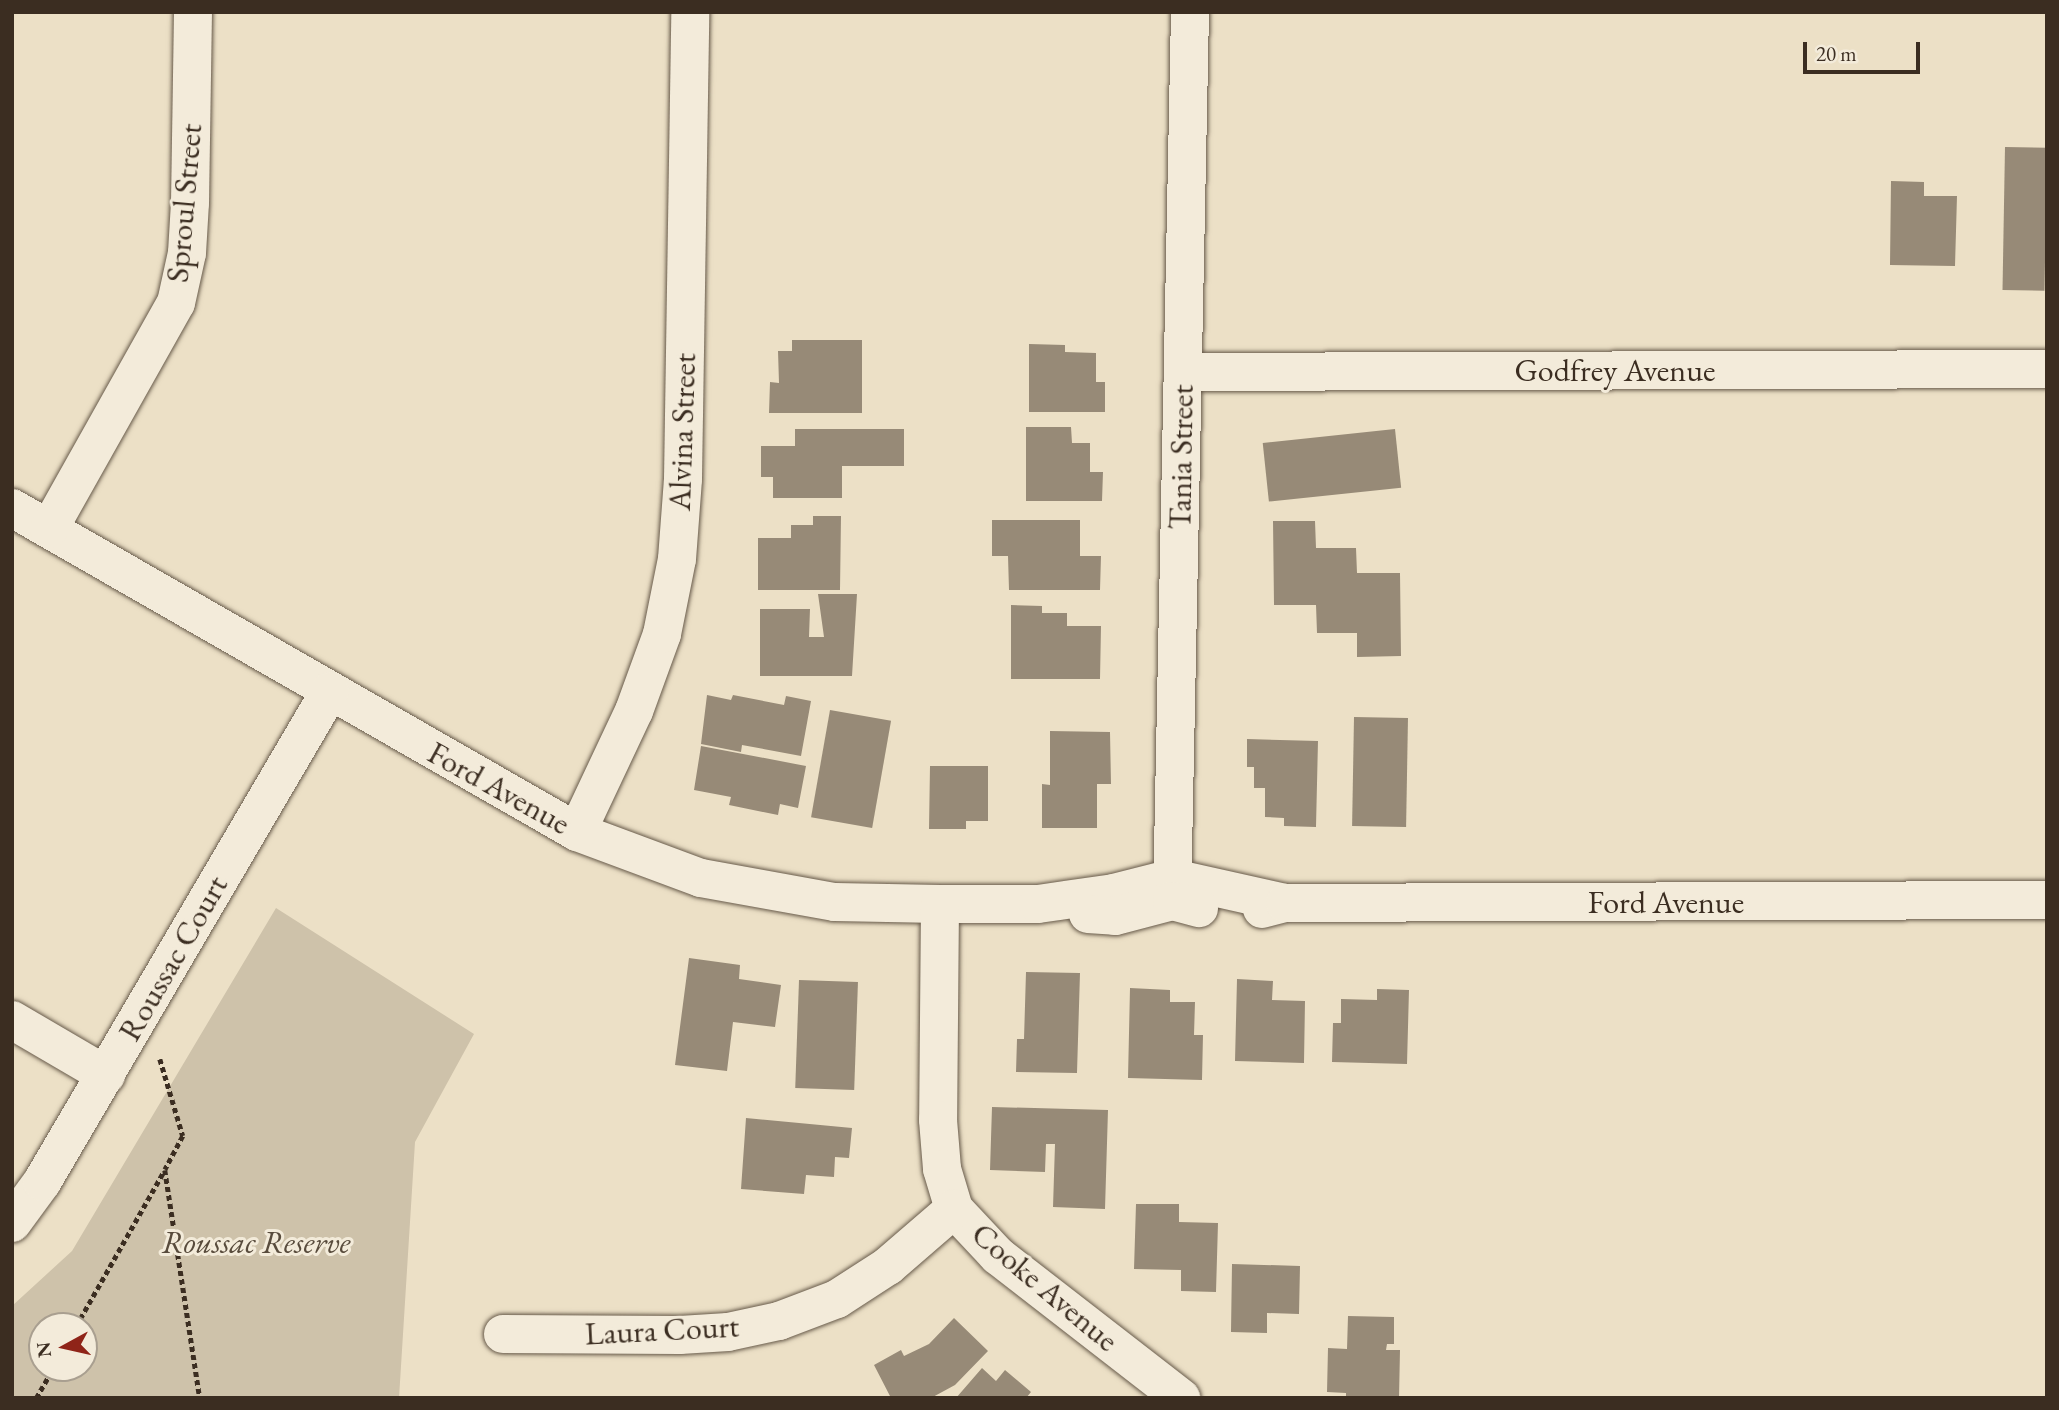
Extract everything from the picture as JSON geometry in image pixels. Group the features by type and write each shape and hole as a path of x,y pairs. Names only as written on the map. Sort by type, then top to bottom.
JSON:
{"street":[{"name":"Sproul Street","path":"48,529 176,303 187,253 190,204 193,12"},
{"name":"Alvina Street","path":"577,832 634,711 662,634 677,559 683,479 690,12"},
{"name":"Tania Street","path":"1172,890 1189,12"},
{"name":"Godfrey Avenue","path":"1183,372 2047,369"},
{"name":"Ford Avenue","path":"12,508 577,832 701,878 773,894 835,902 1038,904 1115,916 1172,890 1213,913 1240,914 1285,903 2047,900"},
{"name":"Roussac Court","path":"12,1223 106,1075 330,691"},
{"name":"Cooke Avenue","path":"940,904 938,1119 942,1169 954,1209 998,1256 1181,1398"},
{"path":"12,1020 106,1075"},
{"name":"Laura Court","path":"503,1334 692,1334 779,1321 837,1299 888,1266 954,1209"}],"path":[{"path":"84,1312 184,1136 160,1059"},
{"path":"165,1170 200,1398"},
{"path":"36,1398 45,1382"}],"green space":[{"name":"Roussac Reserve","path":"276,908 474,1034 415,1142 399,1398 12,1398 12,1306 72,1251"}],"building":[{"path":"2005,147 2047,148 2044,291 2003,290"},
{"path":"1891,181 1924,182 1924,196 1957,196 1955,266 1890,265"},
{"path":"792,340 862,340 862,413 769,413 770,382 779,383 778,351 792,351"},
{"path":"1029,344 1065,345 1065,352 1096,353 1096,382 1105,382 1105,412 1029,412"},
{"path":"1026,427 1071,427 1072,443 1090,443 1090,472 1103,472 1102,501 1026,501"},
{"path":"795,429 904,429 904,466 842,466 842,498 773,498 773,477 761,477 761,446 795,446"},
{"path":"1395,429 1401,488 1269,502 1263,443"},
{"path":"813,516 841,516 840,590 758,590 758,538 791,538 791,525 813,525"},
{"path":"992,520 1080,520 1080,556 1101,556 1100,590 1009,590 1008,556 992,556"},
{"path":"1273,521 1315,521 1316,548 1356,548 1357,573 1400,573 1401,656 1357,657 1357,633 1317,633 1316,605 1274,605"},
{"path":"818,594 857,594 852,676 760,676 760,609 810,609 809,637 824,637"},
{"path":"1011,605 1042,606 1042,613 1067,613 1067,626 1101,626 1100,679 1011,679"},
{"path":"707,695 731,700 733,695 784,705 786,696 811,701 801,756 742,745 741,752 701,744"},
{"path":"830,710 891,721 872,828 811,817"},
{"path":"1354,717 1408,718 1406,827 1352,826"},
{"path":"1050,731 1110,732 1111,784 1097,784 1097,828 1042,828 1042,784 1050,785"},
{"path":"1247,739 1318,741 1316,827 1284,826 1284,818 1265,817 1265,788 1254,788 1254,767 1247,767"},
{"path":"701,746 806,766 798,808 780,804 778,815 729,805 731,797 694,790"},
{"path":"930,766 988,766 988,821 966,821 966,829 929,829"},
{"path":"689,958 740,965 739,979 781,985 775,1027 733,1022 727,1071 675,1065"},
{"path":"1026,972 1080,973 1077,1073 1016,1072 1017,1039 1024,1039"},
{"path":"1237,979 1273,981 1272,1000 1305,1001 1304,1063 1235,1061"},
{"path":"799,980 858,982 854,1090 795,1088"},
{"path":"1130,988 1170,990 1170,1002 1195,1002 1194,1035 1203,1035 1202,1080 1128,1078"},
{"path":"1377,989 1409,990 1407,1064 1332,1062 1333,1023 1341,1023 1341,999 1377,1000"},
{"path":"992,1107 1108,1110 1105,1209 1053,1207 1055,1144 1046,1144 1045,1172 990,1170"},
{"path":"746,1118 852,1128 849,1158 835,1157 834,1177 806,1175 804,1194 741,1189"},
{"path":"1136,1204 1179,1204 1179,1222 1218,1223 1216,1292 1181,1291 1181,1270 1134,1269"},
{"path":"1232,1264 1300,1266 1299,1314 1267,1313 1267,1333 1231,1332"},
{"path":"1348,1316 1394,1317 1394,1344 1387,1344 1386,1350 1400,1350 1399,1398 1346,1398 1346,1393 1327,1392 1328,1348 1347,1349"},
{"path":"954,1318 988,1351 955,1385 931,1398 891,1398 874,1365 901,1350 904,1356 929,1344"},
{"path":"982,1368 996,1381 1005,1370 1031,1392 1026,1398 956,1398"}]}
